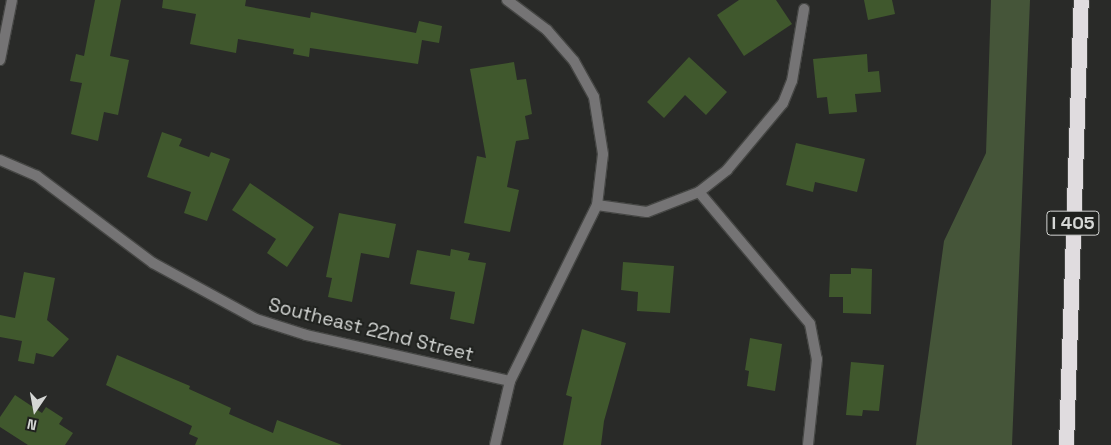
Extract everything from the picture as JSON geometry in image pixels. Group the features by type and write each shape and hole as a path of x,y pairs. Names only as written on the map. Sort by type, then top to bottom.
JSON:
{"highway":[{"name":"I 405","path":"1066,445 1081,0"}],"street":[{"path":"0,60 12,0"},
{"path":"495,445 510,381 597,205 604,154 594,97 574,61 547,30 507,0"},
{"path":"597,205 647,212 700,192 727,170 783,103 792,81 804,9"},
{"name":"Southeast 22nd Street","path":"0,160 37,176 153,263 256,319 306,335 510,381"},
{"path":"700,192 810,324 817,359 808,445"}],"green space":[{"path":"991,0 1030,0 1012,445 916,445 944,241 986,153"}],"building":[{"path":"95,0 121,0 110,56 129,60 118,115 104,112 98,141 71,134 82,83 70,81 76,54 84,56"},
{"path":"163,0 246,0 245,6 310,18 311,12 416,33 419,21 442,26 439,43 422,40 418,64 310,48 309,57 293,54 294,49 238,39 236,53 190,44 196,14 162,8"},
{"path":"739,0 776,0 792,24 744,56 717,15"},
{"path":"864,0 892,0 895,14 868,20"},
{"path":"867,54 868,72 879,71 881,92 855,94 857,112 829,114 827,97 817,98 813,59"},
{"path":"689,57 727,92 706,115 685,95 664,118 647,102"},
{"path":"514,62 517,80 526,79 532,114 525,116 529,139 516,141 507,187 519,190 510,232 464,223 477,156 486,158 470,69"},
{"path":"162,132 182,139 179,146 209,157 211,152 230,159 207,221 184,213 191,192 147,177"},
{"path":"796,143 865,159 857,192 815,182 813,192 786,185"},
{"path":"250,183 314,227 287,267 267,253 276,239 232,210"},
{"path":"339,213 396,224 389,258 361,253 352,302 328,297 332,278 326,277"},
{"path":"451,249 470,253 468,260 486,263 474,324 450,319 455,292 410,284 417,250 450,256"},
{"path":"623,262 674,266 670,313 637,311 638,292 621,290"},
{"path":"851,268 872,269 871,314 843,313 843,297 829,297 830,274 851,274"},
{"path":"24,272 55,278 47,320 69,339 53,357 36,353 34,364 18,361 22,341 0,337 0,315 15,318"},
{"path":"582,329 626,343 604,421 601,445 563,445 572,397 566,395"},
{"path":"750,338 782,344 775,391 747,386 749,371 745,370"},
{"path":"117,355 190,386 189,389 231,408 229,414 273,433 277,420 342,445 195,445 198,438 189,434 192,426 106,385"},
{"path":"851,362 884,365 879,411 863,410 862,416 846,415"},
{"path":"15,395 42,413 46,407 63,418 59,424 73,433 65,445 28,445 0,427 0,417"}]}
